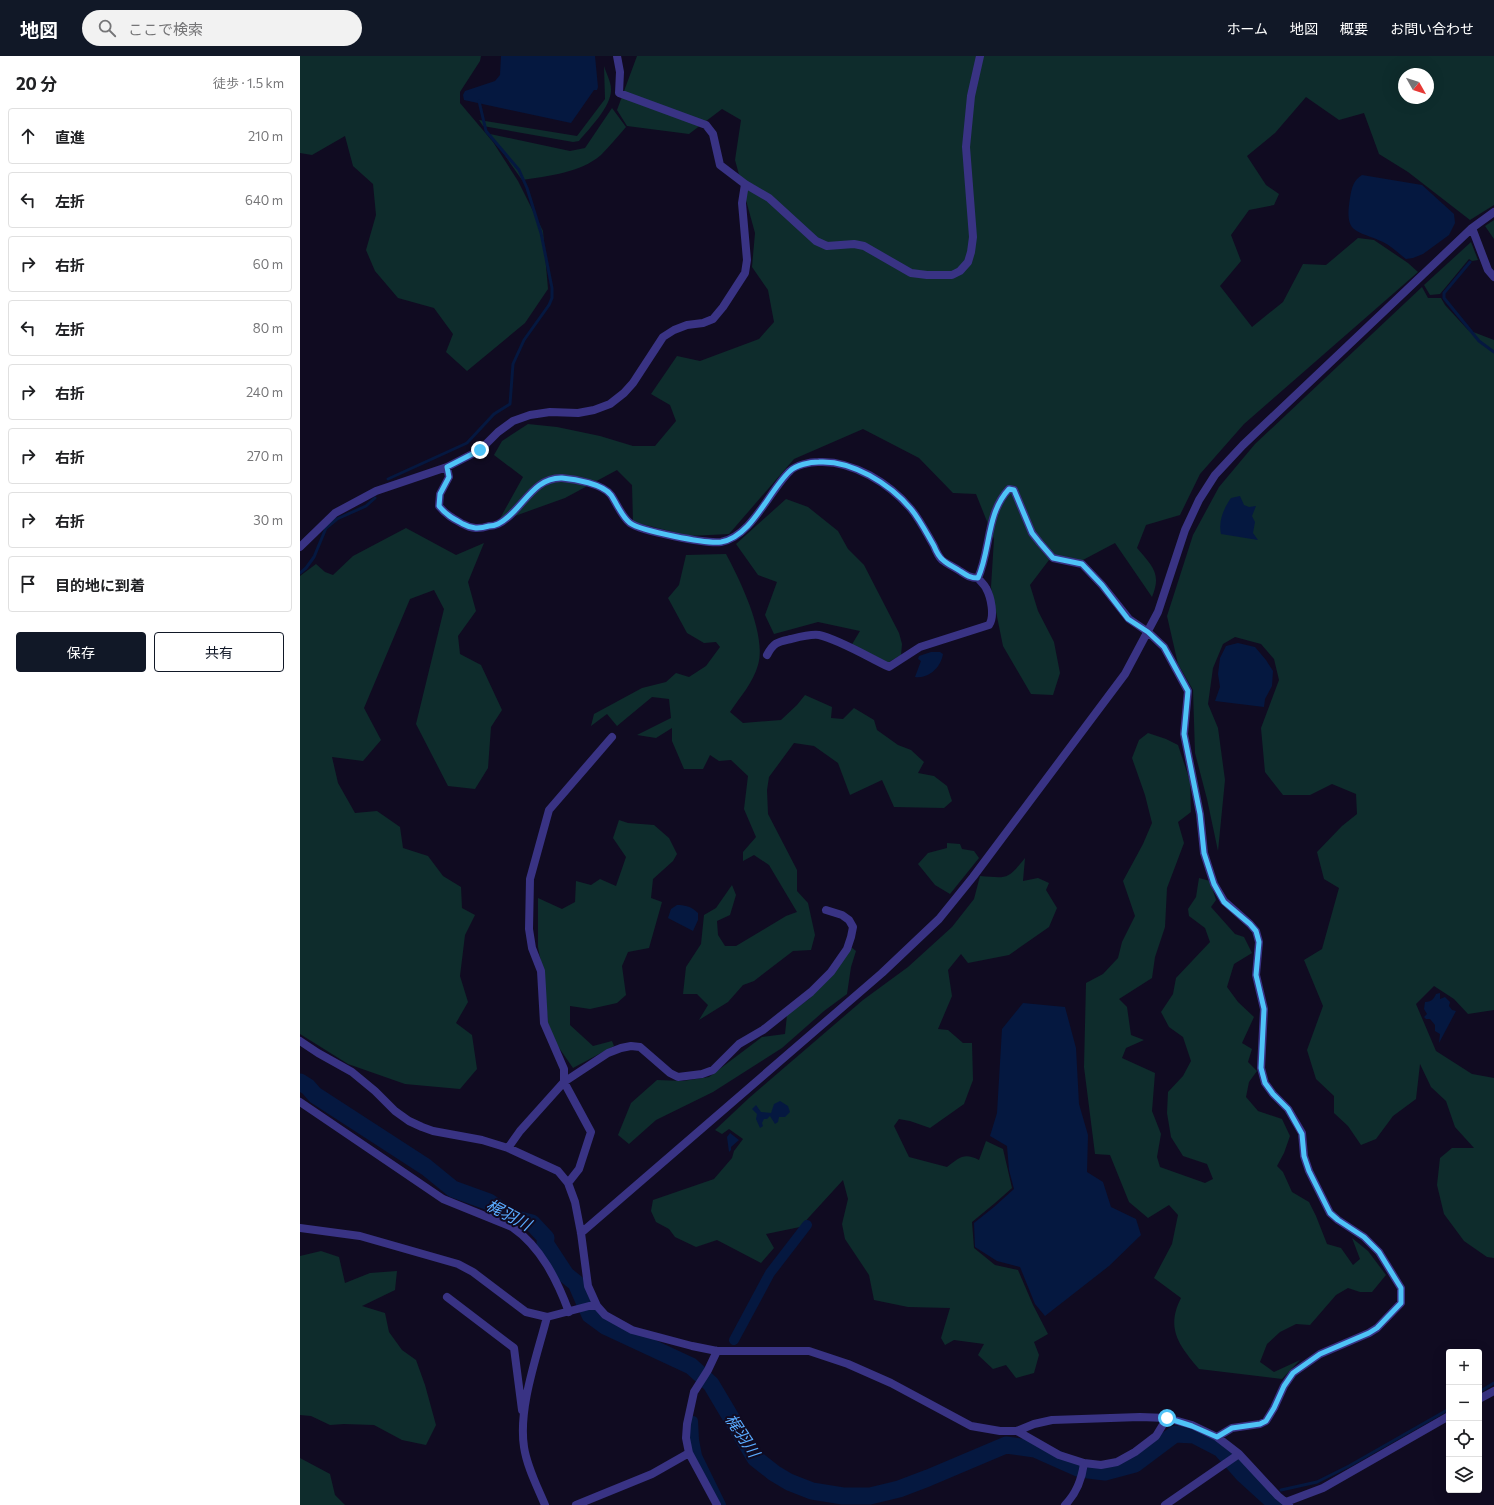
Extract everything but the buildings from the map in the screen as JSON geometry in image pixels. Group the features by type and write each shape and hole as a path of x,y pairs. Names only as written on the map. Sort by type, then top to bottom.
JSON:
{"street":[{"path":"617,56 620,72 619,93 706,125 713,134 720,165 745,184 769,198 816,242 827,246 854,244 864,246 911,273 927,275 952,274 960,271 968,262 971,252 973,237 966,146 971,96 980,56"},
{"path":"300,548 335,513 376,491 447,467 480,450 498,432 513,421 530,415 550,412 578,413 594,410 610,404 624,393 633,383 663,337 674,330 687,325 703,323 713,319 723,307 745,273 747,260 742,203 745,184"},
{"path":"581,1233 876,978 939,918 973,877 1125,674 1158,612 1185,530 1199,500 1215,475 1243,445 1472,228 1494,212"},
{"path":"1472,228 1488,270 1494,277"},
{"path":"447,467 449,477 440,494 439,506 446,515 471,528 482,528 498,524 511,514 532,491 546,480 557,478 570,479 602,488 610,494 628,522 636,527 680,538 721,542 736,536 748,525 791,470 802,465 818,462 834,462 874,477 898,495 911,509 941,560 971,578 978,578"},
{"path":"978,578 997,507 1009,489 1014,490 1032,533 1053,558 1082,564 1102,585 1128,619 1148,632 1164,647 1188,691 1184,734 1200,814 1204,853 1214,884 1224,902 1250,924 1256,931 1259,942 1256,975 1264,1009 1261,1068 1265,1083 1273,1094 1288,1109 1302,1134 1304,1156 1309,1171 1330,1213 1364,1237 1379,1252 1401,1288 1401,1303 1377,1328 1369,1333 1320,1354 1293,1373 1284,1386 1266,1421 1260,1424 1232,1428 1217,1437"},
{"path":"767,655 777,642 797,637 818,635 834,640 889,667 920,647 989,624 992,620 993,613 986,588 978,578"},
{"path":"568,1184 579,1169 591,1132 564,1082 564,1069 544,1023 541,971 532,948 529,929 530,879 549,810 612,737"},
{"path":"508,1148 520,1131 564,1082 608,1052 631,1046 640,1047 670,1073 678,1077 702,1074 713,1070 739,1044 763,1030 810,992 835,966 847,950 853,927 850,920 842,915 826,910"},
{"path":"300,1041 352,1072 375,1090 396,1111 415,1124 434,1131 482,1140 508,1148 558,1171 568,1184 575,1202 588,1286 593,1306 605,1315 632,1330 717,1351 809,1351 848,1364 892,1383 971,1426 1000,1432 1017,1431 1034,1424 1052,1420 1140,1417 1167,1418 1192,1426 1217,1437 1287,1504 1323,1488 1446,1418"},
{"path":"300,1102 443,1199 521,1233 532,1244 551,1271 570,1311"},
{"path":"300,1228 360,1236 458,1264 473,1272 526,1312 547,1317 593,1306"},
{"path":"447,1297 514,1348 523,1414 524,1447 529,1468 545,1505"},
{"path":"523,1414 547,1317"},
{"path":"717,1351 708,1370 694,1392 687,1424 686,1438 689,1453 717,1505"},
{"path":"1482,1397 1494,1390"},
{"path":"1017,1431 1059,1455 1084,1464 1101,1465 1117,1462 1135,1452 1156,1436 1167,1418"},
{"path":"576,1505 652,1474 689,1453"},
{"path":"1165,1505 1237,1456"},
{"path":"1065,1505 1080,1481 1084,1464"}],"green space":[{"path":"300,56 481,56 480,61 460,92 460,103 493,142 518,181 543,231 548,289 525,323 467,371 446,352 453,334 434,308 398,298 375,271 366,250 376,215 373,184 353,166 345,136 312,155 300,153"},
{"path":"637,56 1494,56 1494,205 1470,220 1408,172 1379,154 1364,113 1339,120 1306,97 1275,133 1247,156 1266,185 1279,194 1274,205 1249,210 1231,235 1241,261 1220,286 1252,327 1283,302 1303,264 1326,265 1358,238 1374,240 1408,263 1418,272 1244,424 1200,474 1180,515 1146,525 1137,548 1151,565 1156,576 1155,589 1152,597 1115,543 1081,561 1049,560 1030,585 1038,611 1054,642 1060,673 1053,695 1031,694 1003,646 991,587 994,539 976,494 953,493 919,458 863,429 794,459 729,534 690,536 633,522 632,485 617,470 565,498 498,522 523,477 494,455 502,441 528,424 557,427 600,436 633,446 655,446 676,421 670,405 651,394 677,356 700,361 759,339 774,322 768,290 752,267 755,233 735,160 741,120 722,109 689,134 627,126 617,110"},
{"path":"604,66 611,89 608,103 594,124 579,141 573,142 483,126 479,120 577,136 605,99"},
{"path":"612,108 626,127 611,145 593,161 574,170 563,173 522,180 490,134 570,151 585,148"},
{"path":"1494,220 1494,239 1485,226"},
{"path":"1471,242 1478,260 1472,261 1469,259 1440,294 1430,295 1424,285"},
{"path":"1422,287 1428,298 1441,298 1445,305 1468,330 1494,340 1494,1010 1468,1014 1454,999 1434,986 1416,1004 1436,1051 1472,1074 1494,1078 1494,1258 1487,1257 1464,1241 1444,1214 1437,1185 1440,1158 1452,1148 1474,1148 1455,1127 1446,1101 1431,1087 1420,1064 1416,1099 1393,1116 1376,1139 1361,1145 1348,1126 1334,1113 1334,1096 1316,1079 1307,1050 1323,1006 1304,960 1322,949 1339,888 1324,879 1317,852 1342,826 1357,814 1356,794 1332,784 1310,795 1283,795 1265,772 1261,728 1279,680 1274,659 1261,644 1235,637 1223,644 1213,668 1208,704 1218,728 1225,780 1218,851 1195,753 1193,690 1178,664 1167,616 1193,535 1219,487 1255,444"},
{"path":"786,499 808,507 838,531 848,549 864,565 899,633 902,644 901,655 884,665 851,646 860,631 818,622 774,634 765,615 777,582 758,575 736,544"},
{"path":"406,528 456,555 484,543 468,582 476,611 458,636 460,654 481,665 502,710 491,727 488,768 475,789 448,786 416,724 444,609 434,590 410,599 364,708 381,740 363,761 332,757 338,783 355,813 377,811 400,827 403,848 428,856 443,876 461,887 462,908 475,915 465,935 460,976 468,1002 456,1023 472,1035 477,1069 460,1089 405,1084 348,1064 300,1034 300,576 316,564 325,572 333,575 353,556"},
{"path":"726,554 751,608 759,639 760,653 758,665 753,678 730,712 743,723 781,720 805,695 832,707 831,718 843,719 854,708 874,720 877,730 898,745 911,750 924,762 918,773 934,776 947,786 952,801 944,808 894,807 882,780 850,795 838,763 814,746 794,743 769,777 767,790 768,814 797,870 797,891 808,903 815,935 811,950 793,951 754,981 743,985 728,1002 699,1020 708,1005 697,994 683,994 686,967 701,944 704,915 716,908 732,885 736,895 730,915 717,921 718,935 725,946 736,946 786,916 797,912 769,865 754,855 743,861 743,852 756,837 744,809 748,776 731,760 719,761 710,755 703,769 684,769 672,741 672,728 656,738 637,735 671,718 669,699 652,697 617,726 607,714 591,726 594,714 642,688 666,682 676,673 689,677 706,666 720,647 716,642 704,643 687,633 668,598 679,585 686,555"},
{"path":"1148,733 1178,745 1190,781 1191,812 1178,822 1184,843 1167,888 1165,927 1155,957 1152,978 1119,999 1127,1007 1131,1035 1144,1040 1126,1048 1122,1058 1155,1073 1152,1111 1161,1134 1157,1157 1160,1167 1205,1183 1213,1179 1207,1164 1183,1156 1171,1137 1167,1113 1168,1092 1183,1076 1191,1061 1183,1037 1169,1027 1161,1012 1173,994 1176,978 1210,942 1205,928 1189,916 1188,909 1196,897 1199,878 1210,881 1216,900 1211,907 1235,934 1244,937 1252,953 1234,964 1227,987 1238,1002 1254,1017 1242,1043 1252,1049 1248,1062 1257,1071 1249,1082 1246,1097 1258,1111 1282,1119 1290,1136 1284,1153 1277,1166 1283,1172 1292,1192 1309,1202 1327,1244 1341,1248 1353,1265 1360,1259 1352,1238 1368,1251 1386,1275 1372,1292 1360,1292 1348,1288 1336,1295 1310,1325 1296,1324 1280,1332 1267,1344 1260,1362 1274,1372 1300,1360 1282,1379 1199,1369 1186,1353 1177,1336 1174,1319 1176,1309 1181,1298 1154,1278 1172,1244 1178,1215 1169,1205 1148,1218 1129,1202 1110,1155 1095,1154 1084,1067 1086,983 1103,974 1118,958 1122,942 1135,916 1123,881 1143,844 1152,823 1145,795 1132,758 1139,740"},
{"path":"619,820 628,823 654,825 669,838 677,854 673,861 653,879 651,898 662,902 649,948 628,952 622,966 626,995 617,1003 590,1009 570,1006 570,1025 593,1046 612,1041 614,1046 573,1068 555,1042 548,1023 543,972 538,947 538,898 562,909 575,902 576,881 591,885 600,879 616,886 626,857 613,838"},
{"path":"947,843 960,844 962,849 974,851 979,858 950,894 935,885 918,864 928,853 947,848"},
{"path":"1025,858 1023,881 1038,878 1049,883 1046,890 1057,908 1049,927 1009,955 968,963 961,954 948,970 952,996 938,1029 948,1030 963,1043 972,1043 973,1080 964,1104 930,1128 899,1119 894,1126 909,1157 947,1167 965,1156 979,1160 986,1141 1003,1149 1012,1188 972,1222 974,1248 995,1265 1018,1270 1033,1305 1048,1334 1034,1342 1039,1355 1034,1373 1016,1378 1006,1365 993,1369 978,1355 984,1344 954,1340 945,1345 941,1338 950,1308 908,1307 874,1300 869,1275 845,1239 842,1224 848,1199 843,1180 800,1227 766,1234 774,1248 761,1263 717,1240 696,1247 675,1237 669,1229 656,1222 651,1211 653,1200 714,1179 732,1158 734,1151 743,1139 729,1129 722,1134 715,1130 749,1098 863,1000 908,967 952,927 974,899 980,876 1006,876 1010,874"},
{"path":"851,947 856,951 851,967 847,994 824,1011 782,1048 713,1092 656,1120 629,1144 618,1135 631,1103 657,1080 683,1081 709,1077 762,1037 785,1034 787,1015 809,999 829,978"},
{"path":"321,1251 339,1257 345,1283 370,1273 397,1271 395,1290 362,1306 385,1313 389,1332 402,1350 416,1360 425,1385 436,1425 426,1445 402,1440 374,1425 330,1425 311,1416 300,1415 300,1256"},
{"path":"300,1458 330,1474 335,1495 345,1505 300,1505"}],"water":[{"path":"501,56 595,56 597,90 594,90 571,123 464,100 463,95 465,91 495,81 500,75"},
{"path":"1362,175 1422,185 1454,214 1455,223 1449,235 1423,254 1406,259 1386,244 1354,229 1349,219 1351,191 1353,185"},
{"path":"1240,496 1244,505 1249,507 1256,506 1252,516 1255,522 1253,533 1258,540 1221,534 1220,524 1226,506 1231,498"},
{"path":"1238,643 1255,647 1273,671 1272,686 1265,699 1264,707 1215,701 1220,687 1218,674 1220,658 1226,646"},
{"path":"931,652 940,652 943,654 937,668 925,676 915,677 921,661 918,659 919,656"},
{"path":"677,905 689,907 698,913 698,920 693,931 668,918 671,909"},
{"path":"1440,993 1440,999 1445,997 1450,1002 1449,1006 1452,1010 1456,1011 1439,1043 1440,1034 1435,1031 1435,1025 1430,1019 1426,1019 1424,1017 1427,1014 1424,1009 1425,1002 1431,1001 1436,994"},
{"path":"1023,1003 1065,1007 1076,1048 1079,1104 1088,1135 1087,1172 1103,1182 1111,1207 1136,1219 1141,1235 1109,1266 1045,1316 1035,1304 1020,1267 997,1261 975,1247 974,1223 1014,1189 1009,1170 1007,1146 990,1136 997,1113 1002,1029"},
{"path":"780,1101 788,1106 790,1112 785,1117 779,1117 778,1122 775,1124 770,1116 767,1119 764,1119 762,1123 763,1126 760,1128 756,1119 757,1114 752,1109 756,1105 761,1112 771,1113 774,1104"},
{"path":"730,1133 739,1140 731,1147 729,1152 727,1137"}],"waterway":[{"path":"388,479 467,443 494,414 510,404 513,364 524,340 549,305 552,298 552,288 541,233 527,188 519,170 486,131 479,101"},
{"path":"1470,262 1444,293 1444,298 1479,341 1494,352"},
{"path":"300,573 306,568 314,557 326,528 337,519 366,506 375,498"},
{"name":"梶羽川","path":"300,1082 308,1087 315,1095 426,1167 453,1189 489,1202 512,1218 532,1223 546,1238 545,1243 566,1275 576,1283 590,1315 605,1326 691,1366 711,1384 755,1458 774,1473 789,1482 812,1491 843,1496 870,1496 899,1489 1006,1445 1035,1449 1080,1469 1105,1472 1135,1464 1175,1434 1194,1435 1221,1449 1244,1475 1277,1505"},
{"path":"734,1340 770,1273 807,1225"},
{"path":"1482,1390 1494,1383"},
{"path":"1281,1490 1317,1482 1349,1466 1446,1411"},
{"path":"693,1421 697,1456 721,1505"}],"route":[{"path":"480,450 447,467 449,477 440,494 439,506 446,515 471,528 482,528 498,524 511,514 532,491 546,480 557,478 570,479 602,488 610,494 628,522 636,527 680,538 721,542 736,536 748,525 791,470 802,465 818,462 834,462 874,477 898,495 911,509 925,530 941,560 971,578 978,578 981,571 988,536 997,507 1009,489 1014,490 1017,494 1032,533 1053,558 1082,564 1102,585 1128,619 1148,632 1164,647 1188,691 1184,734 1200,814 1204,853 1214,884 1224,902 1250,924 1256,931 1259,942 1256,975 1264,1009 1261,1068 1265,1083 1273,1094 1288,1109 1302,1134 1304,1156 1309,1171 1330,1213 1364,1237 1379,1252 1401,1288 1401,1303 1377,1328 1369,1333 1320,1354 1293,1373 1284,1386 1266,1421 1260,1424 1232,1428 1217,1437 1192,1426 1167,1418"}]}
